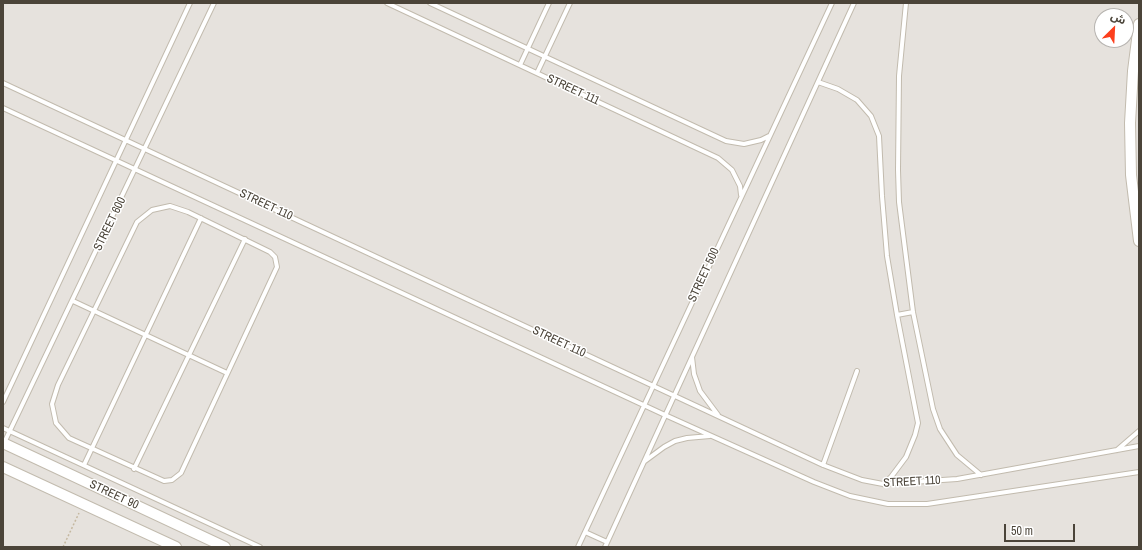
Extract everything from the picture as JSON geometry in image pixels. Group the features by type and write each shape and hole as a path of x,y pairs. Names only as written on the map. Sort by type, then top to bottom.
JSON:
{"street":[{"path":"1139,24 1133,71 1130,123 1131,175 1139,241"},
{"name":"STREET 90","path":"4,443 225,547"},
{"name":"STREET 90","path":"3,467 176,547"}],"lane":[{"name":"STREET 600","path":"3,402 190,3"},
{"name":"STREET 600","path":"4,443 146,149 214,3"},
{"name":"STREET 111","path":"387,3 718,158 732,170 741,195"},
{"name":"STREET 111","path":"430,3 726,140 734,143 748,144 770,136"},
{"path":"520,65 549,3"},
{"path":"537,73 570,3"},
{"name":"STREET 500","path":"578,547 741,195 832,3"},
{"name":"STREET 500","path":"606,545 854,3"},
{"path":"906,3 899,76 898,162 899,202 913,312 934,409 940,429 957,455 981,475"},
{"path":"818,82 838,89 857,100 865,107 876,126 879,136 886,249 896,315 918,423 906,457 891,477 883,484"},
{"name":"STREET 110","path":"3,83 822,465 855,478 883,484 932,482 981,475 1139,446"},
{"name":"STREET 110","path":"3,108 665,415 832,490 869,501 888,504 927,504 1139,472"},
{"path":"170,206 180,208 245,239 272,254 276,260 277,267 179,476 172,480 164,481 134,469 69,438 62,431 53,414 52,404 54,394 93,310 137,222 152,210 170,206"},
{"path":"84,466 201,218"},
{"path":"134,469 245,239"},
{"path":"73,301 227,372"},
{"path":"896,315 913,312"},
{"path":"692,355 694,374 700,391 710,406 723,419"},
{"path":"822,465 857,371"},
{"path":"3,428 260,547"},
{"path":"1116,450 1139,431"},
{"path":"644,462 658,450 675,442 687,438 713,436"},
{"path":"585,532 606,545"}],"path":[{"path":"63,547 83,504"}],"shaded area":[{"path":"3,3 1139,3 1139,547 3,547"}]}
